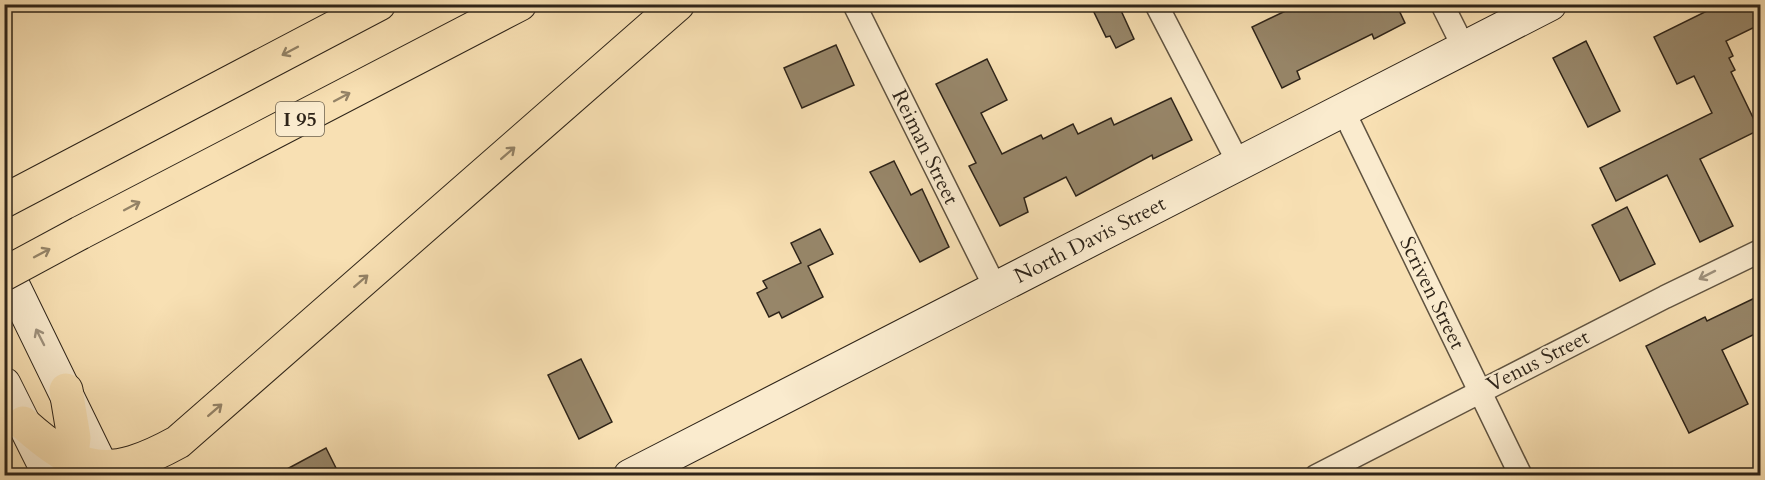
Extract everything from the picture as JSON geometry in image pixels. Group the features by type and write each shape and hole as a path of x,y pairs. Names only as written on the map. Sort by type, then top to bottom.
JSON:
{"highway":[{"path":"4,201 379,4"},
{"name":"I 95","path":"4,274 520,4"},
{"path":"63,471 87,470 105,473 154,459 178,442 678,4"},
{"path":"63,471 73,419 66,390"},
{"path":"24,423 63,471"},
{"path":"160,476 178,442"}],"street":[{"name":"Reiman Street","path":"854,4 996,289"},
{"path":"1156,4 1239,164"},
{"path":"1442,4 1464,48"},
{"name":"North Davis Street","path":"630,476 1550,4"},
{"name":"Scriven Street","path":"1343,110 1521,476"},
{"name":"Venus Street","path":"1316,476 1480,391 1761,251"},
{"path":"4,267 105,473"},
{"path":"4,384 24,423"}],"building":[{"path":"1090,4 1118,4 1134,39 1116,48 1110,36 1106,37"},
{"path":"1300,4 1396,4 1405,23 1374,39 1372,34 1297,71 1300,79 1282,88 1252,27"},
{"path":"1721,4 1761,4 1761,24 1726,41 1733,56 1729,58 1735,70 1731,72 1759,130 1700,159 1733,226 1700,242 1667,175 1616,201 1600,168 1712,113 1694,76 1677,84 1654,37"},
{"path":"1586,41 1620,111 1588,127 1553,58"},
{"path":"836,45 854,85 802,108 784,68"},
{"path":"987,59 1007,100 981,113 1002,154 1041,135 1043,139 1073,124 1078,134 1111,118 1114,125 1171,98 1192,140 1153,159 1152,155 1076,196 1066,177 1024,198 1028,212 1000,226 969,166 976,163 936,84"},
{"path":"894,161 911,195 922,189 949,247 920,262 870,172"},
{"path":"1627,207 1655,264 1620,281 1592,225"},
{"path":"820,229 833,254 808,266 823,297 782,318 779,312 769,317 757,293 767,288 763,281 801,263 791,243"},
{"path":"1761,295 1761,331 1722,350 1748,404 1689,433 1646,346 1705,317 1707,321"},
{"path":"581,359 612,422 579,439 548,375"},
{"path":"326,448 340,476 274,476"}]}
